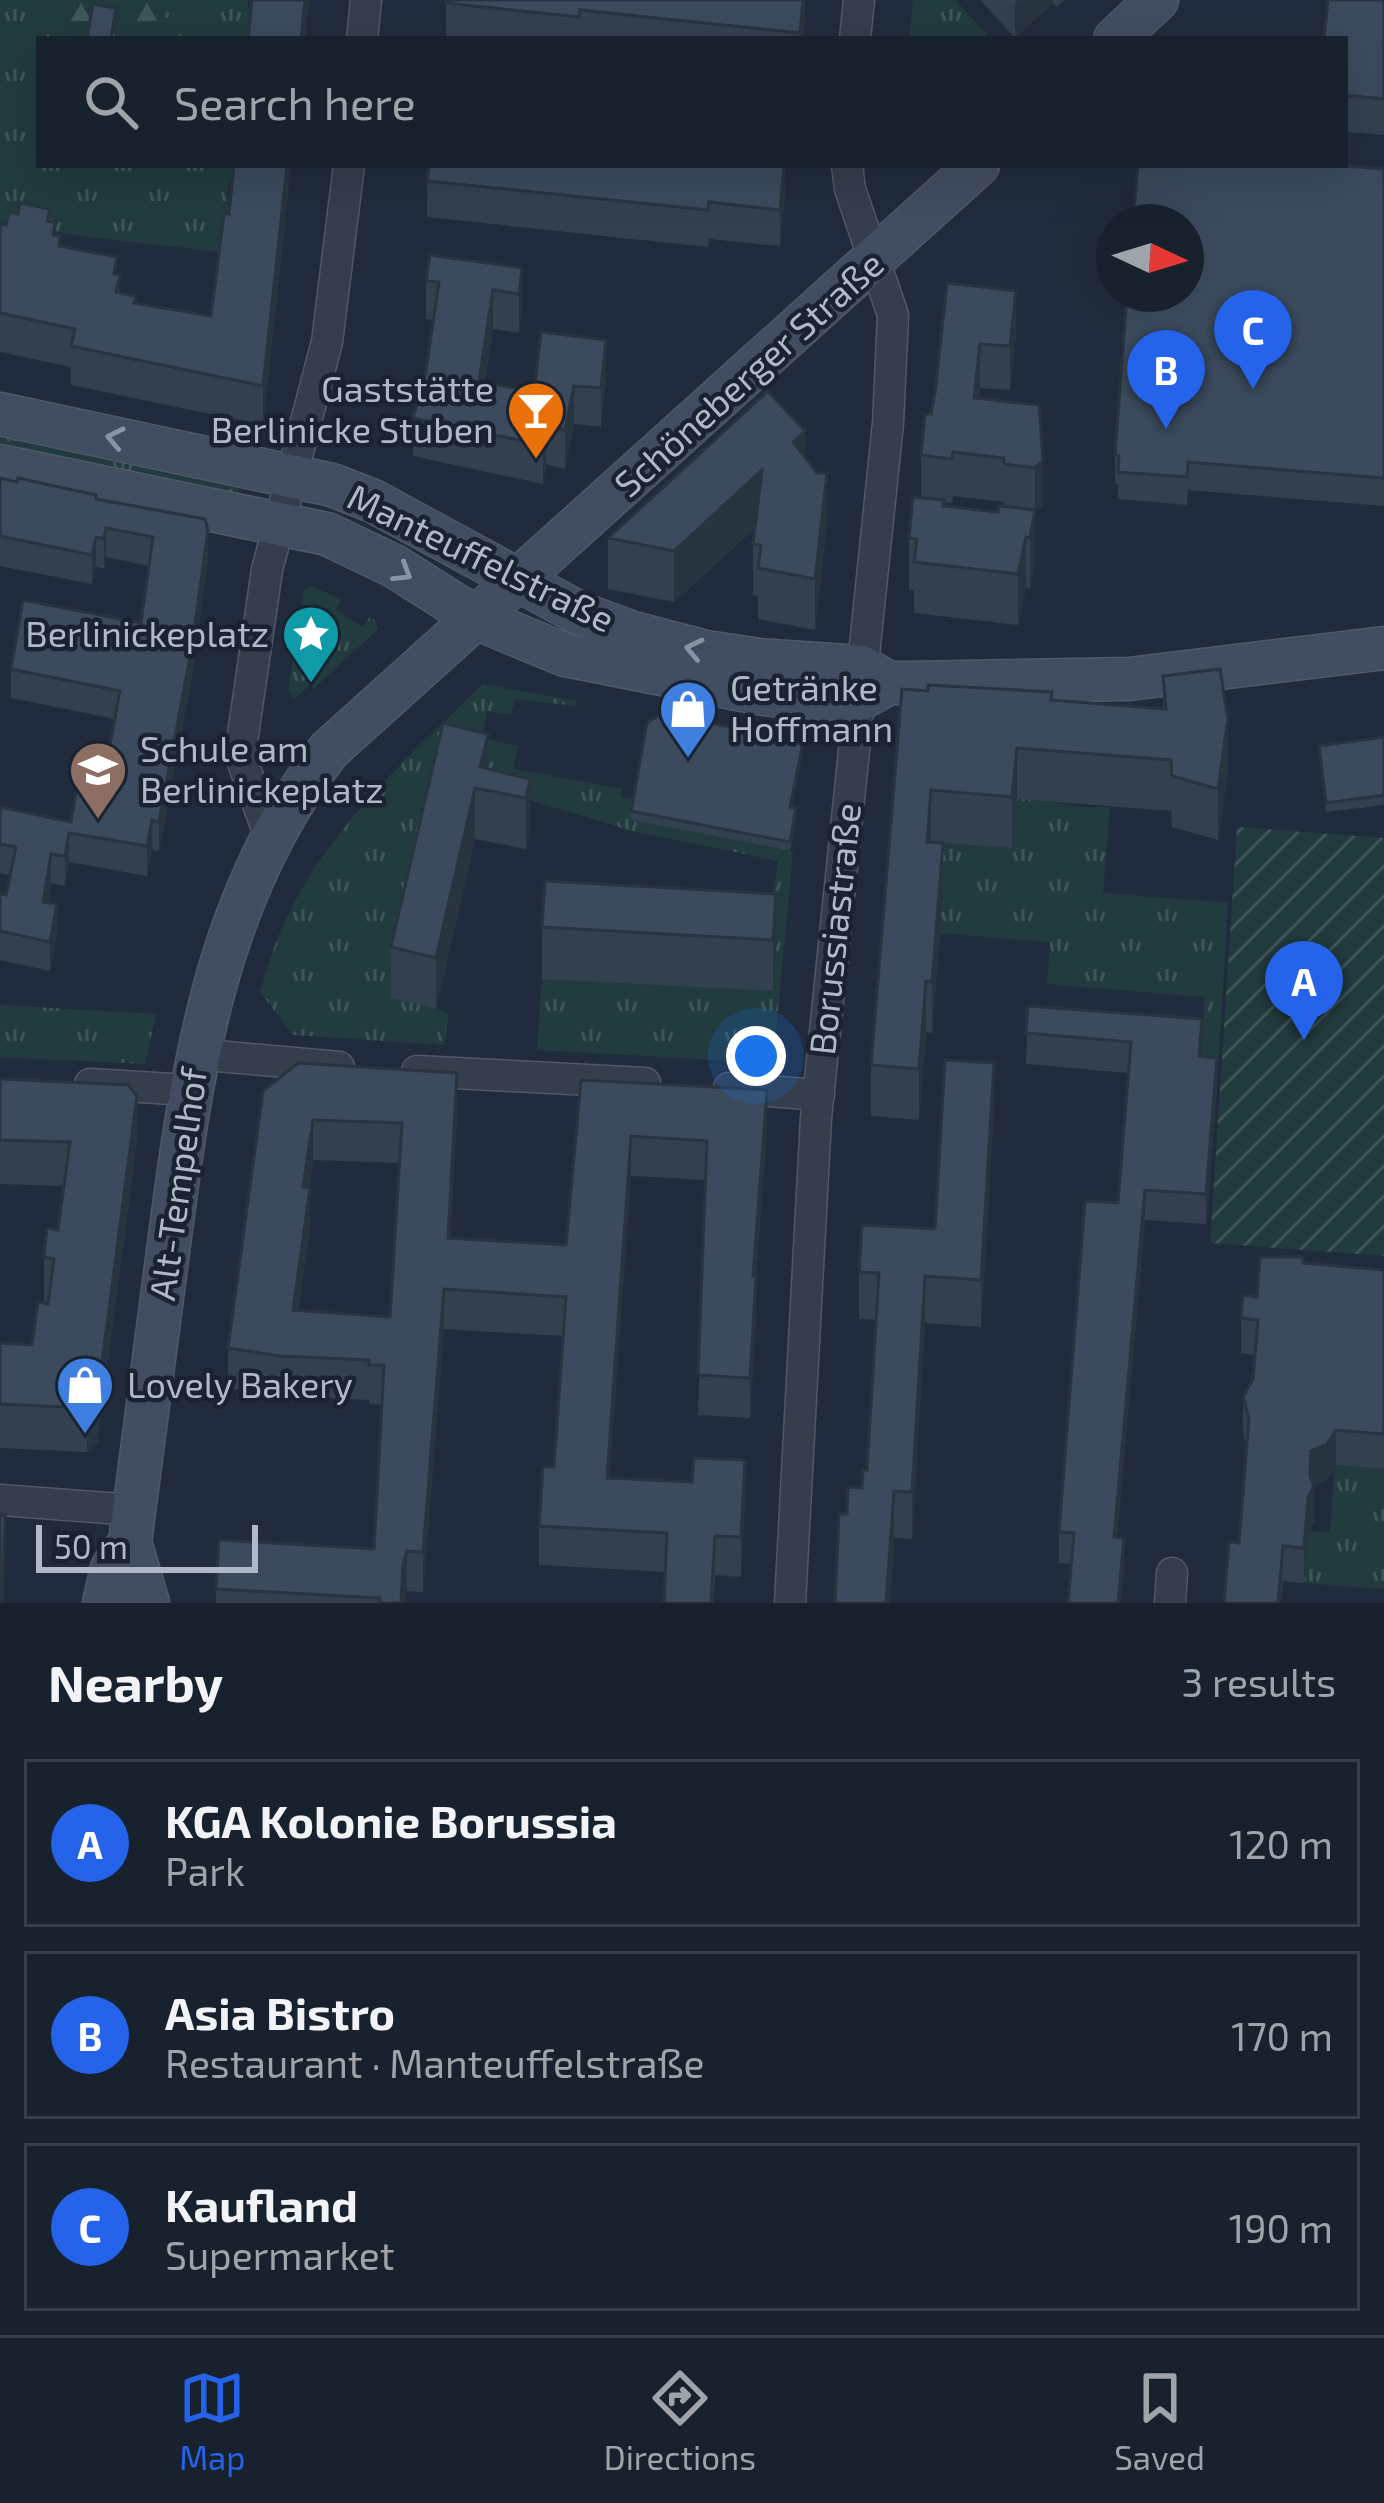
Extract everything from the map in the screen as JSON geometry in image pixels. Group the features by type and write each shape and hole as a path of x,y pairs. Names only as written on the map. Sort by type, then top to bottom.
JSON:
{"main road":[{"path":"1117,36 1157,0"},
{"name":"Schöneberger Straße","path":"476,618 975,168"},
{"name":"Manteuffelstraße","path":"0,414 332,485 374,501 579,614 669,644 869,684 1129,679 1384,648"},
{"name":"Manteuffelstraße","path":"0,466 327,534 372,554 476,618 554,652 757,694 819,701 869,684"},
{"name":"Alt-Tempelhof","path":"104,1603 112,1568 132,1526 192,1072 226,941 270,837 297,791 329,750 476,618"},
{"name":"Alt-Tempelhof","path":"132,1526 148,1603"}],"street":[{"path":"362,36 366,0"},
{"path":"855,36 859,0"},
{"path":"270,837 239,755 267,570 327,342 349,168"},
{"name":"Borussiastraße","path":"790,1603 819,1095 869,684 893,316 850,189 847,168"},
{"path":"70,1083 256,1062 819,1095"},
{"path":"0,1500 132,1526"}],"green space":[{"path":"0,0 248,0 248,8 255,9 252,36 36,36 36,168 239,168 237,182 229,181 227,199 235,200 229,253 0,222"},
{"path":"19,0 159,0 163,16 220,25 229,36 44,36 46,15"},
{"path":"913,0 955,0 988,36 909,36"},
{"path":"0,432 241,482 238,497 0,447"},
{"path":"310,586 341,599 336,610 363,627 370,617 378,629 314,688 310,685 294,699 288,690 304,590"},
{"path":"483,684 577,701 576,706 515,699 511,714 487,711 482,738 518,746 513,769 622,789 621,797 635,799 631,820 793,852 773,1063 537,1050 545,933 769,923 778,861 632,831 444,774 436,1009 449,1013 444,1045 293,1035 260,992 285,921 325,854 373,794"},
{"path":"953,787 1110,807 1103,893 1228,903 1217,1088 1199,1087 1205,997 1047,984 1050,942 940,933 930,892 930,858"},
{"path":"1237,827 1384,838 1384,1256 1210,1243"},
{"path":"0,1005 156,1014 145,1064 0,1057"},
{"path":"1335,1465 1384,1469 1384,1589 1304,1583 1308,1531 1330,1532"}],"building":[{"path":"252,0 305,0 301,36 248,36"},
{"path":"447,0 803,0 800,33 580,10 579,17"},
{"path":"1328,0 1384,0 1384,99 1348,95 1348,36 1324,36"},
{"path":"93,4 116,8 111,36 88,36"},
{"path":"234,168 287,168 263,386 71,346 75,329 0,313 0,224 6,225 9,212 18,214 20,203 50,209 47,221 55,222 53,235 60,236 59,246 117,257 116,292 136,297 134,303 211,316 224,213 229,214"},
{"path":"429,168 784,168 780,210 709,202 708,210 427,181"},
{"path":"1138,168 1384,169 1384,478 1188,462 1187,477 1118,472 1119,456 1115,455 1126,312 1204,312 1204,204 1135,204"},
{"path":"430,255 522,268 519,294 493,290 479,381 534,392 541,332 606,340 601,388 574,386 565,430 546,425 543,445 413,418 426,371 439,282 426,281"},
{"path":"947,283 1016,291 1010,346 980,344 974,398 1039,405 1043,461 1035,468 1004,464 1004,458 953,452 952,459 921,455 925,414 931,414 935,393"},
{"path":"768,391 805,431 793,442 817,473 827,473 815,579 758,568 761,545 753,544 762,470 674,551 608,538"},
{"path":"0,478 205,519 208,530 159,822 152,820 147,846 69,833 65,856 51,854 43,902 57,904 50,942 0,931 0,893 6,895 16,847 0,844 0,807 71,822 84,745 109,750 120,691 11,669 23,600 141,623 153,537 106,528 104,539 96,537 92,555 0,536"},
{"path":"913,497 944,500 943,506 998,512 999,506 1035,510 1018,574 914,562 917,539 909,538"},
{"path":"1220,669 1228,719 1218,789 1172,776 1171,760 1017,748 1012,797 931,790 927,842 943,843 932,982 926,981 919,1069 871,1065 902,689 928,691 928,685 1052,692 1051,700 1166,709 1163,676"},
{"path":"662,713 803,742 790,807 796,808 790,842 631,811 647,723"},
{"path":"443,723 488,734 480,767 530,779 526,798 475,788 436,958 391,947"},
{"path":"1384,737 1384,795 1326,803 1319,746"},
{"path":"545,881 776,894 773,940 542,927"},
{"path":"1028,1006 1202,1019 1199,1056 1217,1058 1206,1194 1145,1190 1114,1537 1124,1538 1118,1603 1068,1603 1074,1533 1059,1532 1085,1201 1118,1203 1131,1042 1026,1033"},
{"path":"945,1060 994,1063 981,1280 925,1276 912,1492 894,1491 886,1603 835,1603 839,1514 847,1514 848,1487 862,1488 863,1470 867,1470 879,1273 859,1272 862,1225 935,1229"},
{"path":"298,1063 457,1073 448,1238 566,1245 581,1080 767,1090 750,1378 698,1375 707,1141 631,1136 607,1478 692,1482 694,1458 745,1460 741,1537 715,1536 711,1603 664,1603 667,1533 539,1526 543,1467 554,1467 566,1297 444,1289 423,1552 407,1551 401,1603 216,1589 219,1540 374,1549 384,1365 228,1348 263,1091","holes":["313,1120 402,1123 390,1317 293,1310 310,1188 303,1187"]},
{"path":"0,1079 128,1085 137,1096 97,1400 87,1408 0,1404 0,1343 32,1345 38,1302 48,1304 54,1259 44,1257 47,1228 58,1230 70,1142 0,1140"},
{"path":"1260,1257 1303,1257 1303,1263 1384,1270 1384,1434 1336,1430 1327,1444 1311,1451 1314,1486 1308,1497 1304,1548 1283,1546 1278,1603 1224,1603 1229,1542 1239,1543 1249,1419 1243,1397 1253,1379 1258,1320 1241,1318 1243,1295 1257,1297"},
{"path":"0,1515 5,1515 2,1603 0,1603"}],"place":[{"name":"Kaufland","path":"1253,389"},
{"name":"Asia Bistro","path":"1166,429"},
{"name":"Gaststätte Berlinicke Stuben","path":"536,461"},
{"name":"Berlinickeplatz","path":"311,685"},
{"name":"Getränke Hoffmann","path":"688,760"},
{"name":"Schule am Berlinickeplatz","path":"98,821"},
{"name":"KGA Kolonie Borussia","path":"1304,1040"},
{"name":"Lovely Bakery","path":"85,1436"}]}
